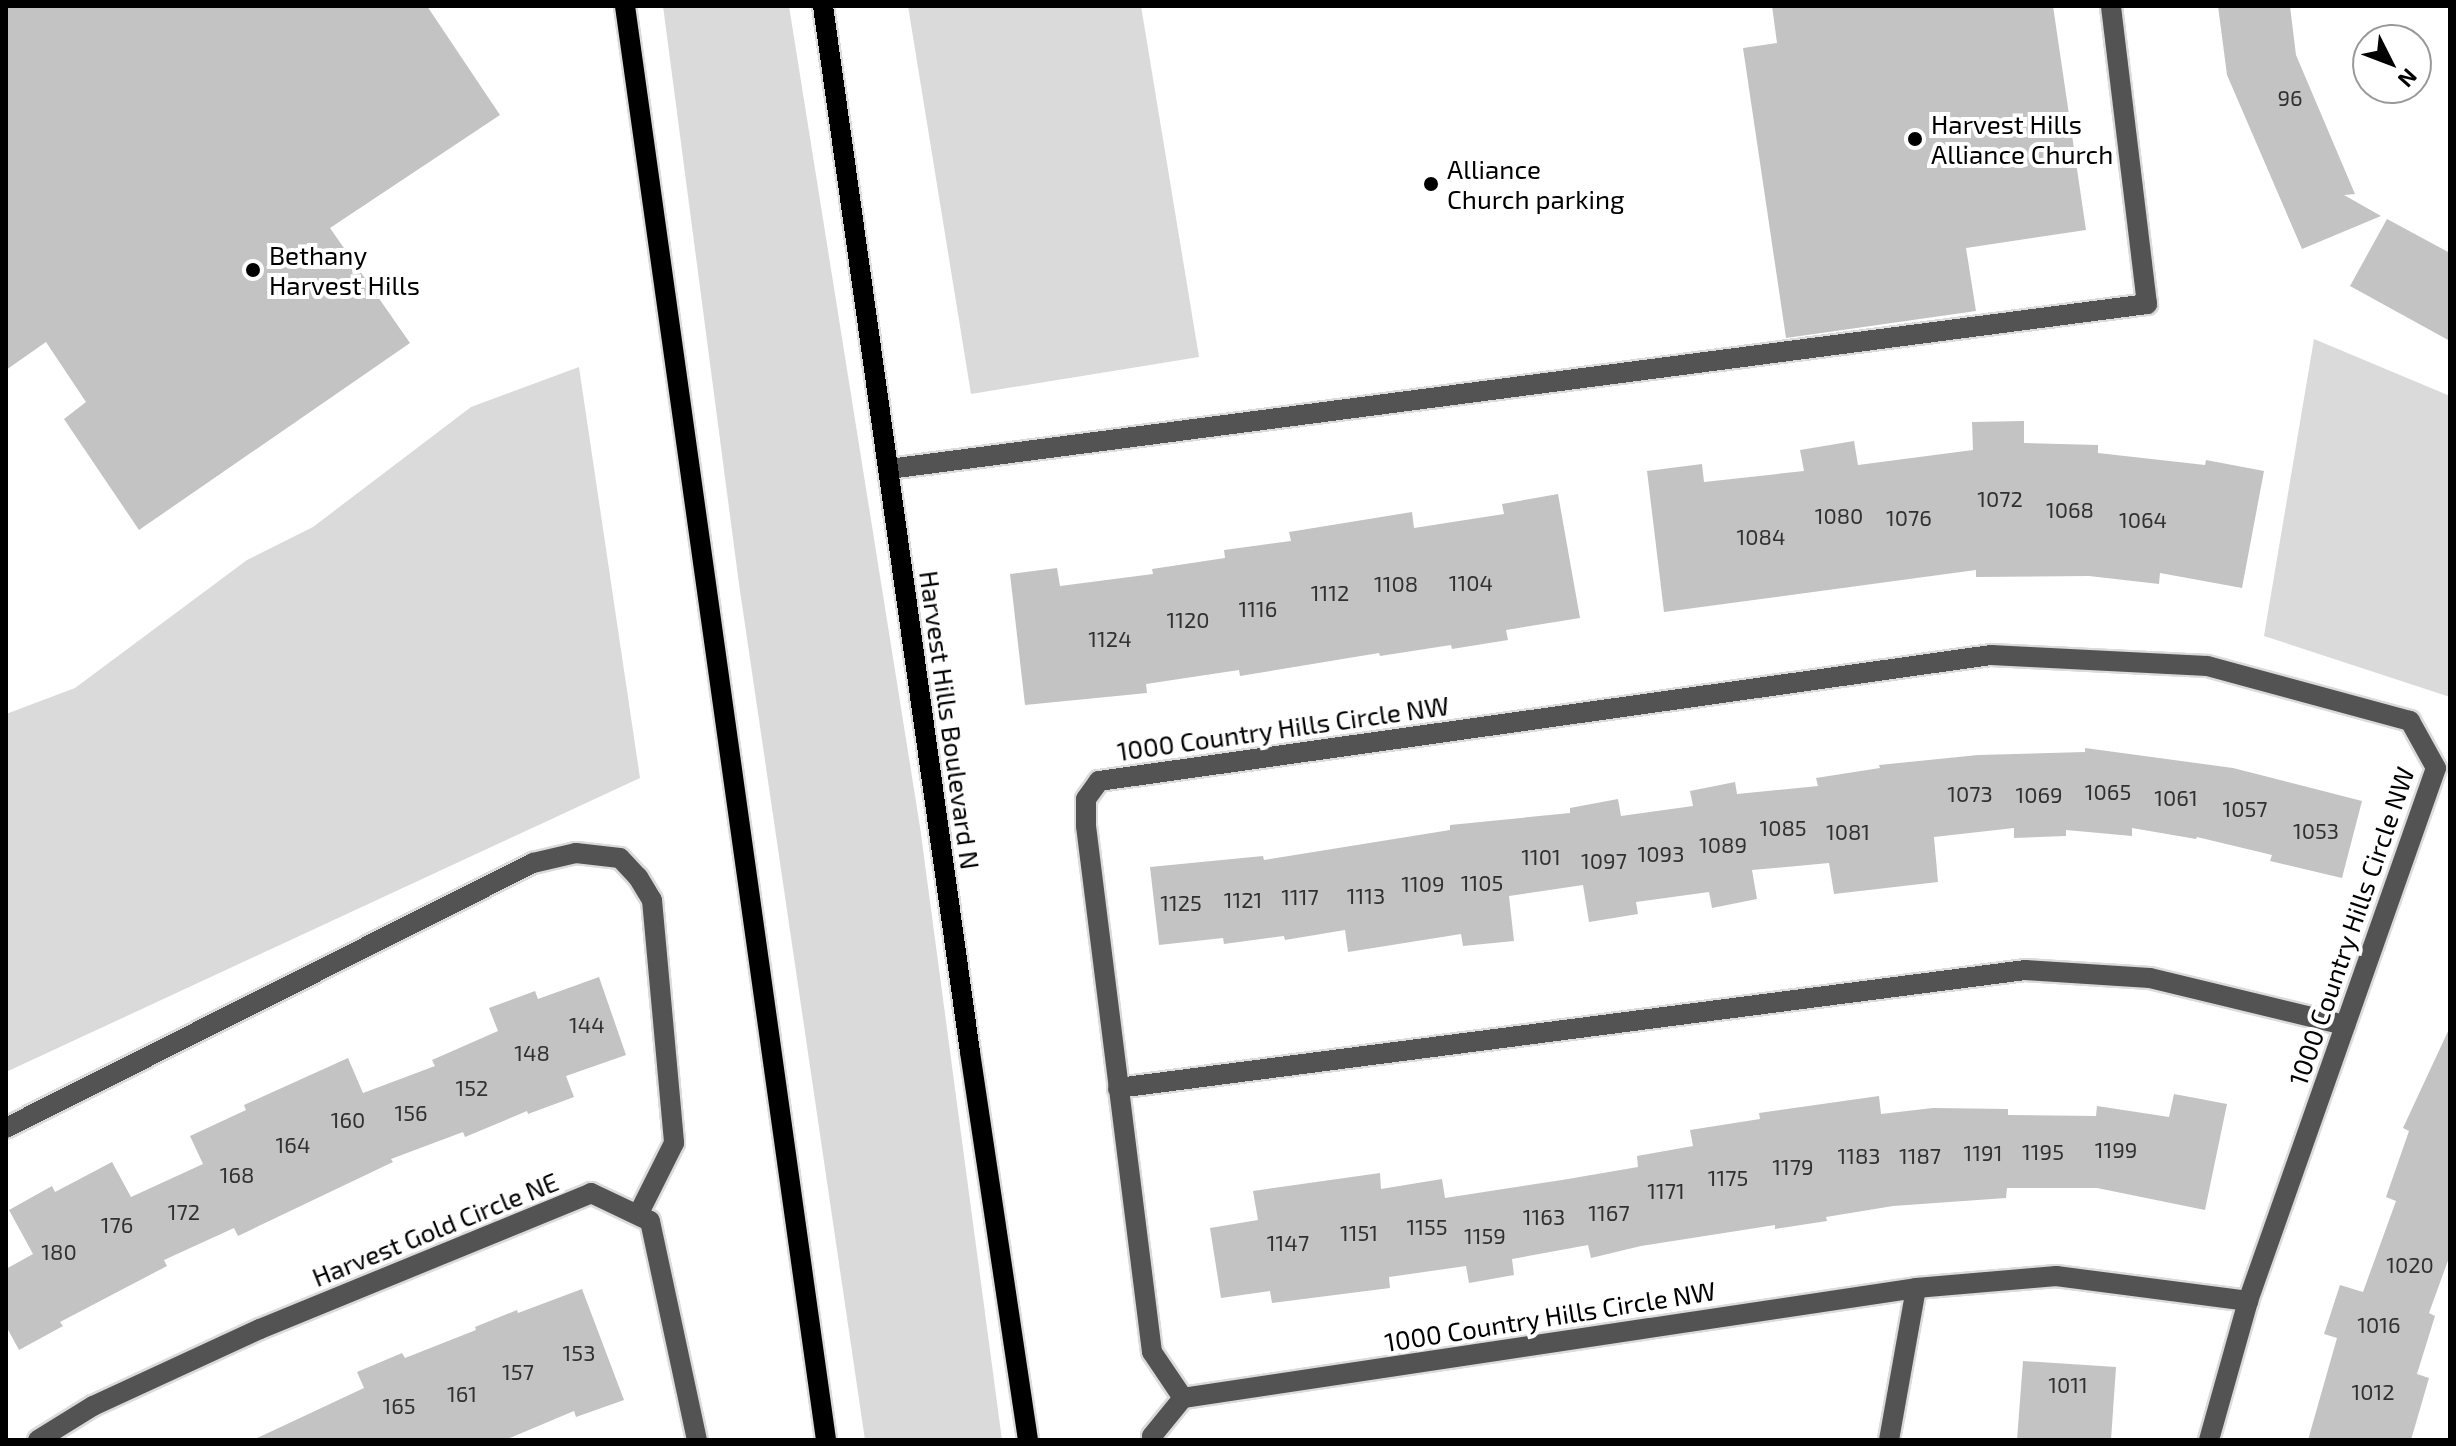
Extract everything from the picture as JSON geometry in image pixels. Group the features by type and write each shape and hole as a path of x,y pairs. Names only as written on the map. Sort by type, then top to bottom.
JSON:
{"main road":[{"path":"625,6 826,1440"},
{"name":"Harvest Hills Boulevard N","path":"823,6 970,1052 1028,1440"}],"street":[{"path":"889,469 2147,304 2111,6"},
{"name":"1000 Country Hills Circle NW","path":"2209,1440 2248,1301 2436,768 2410,721 2207,666 1991,655 1099,781 1086,799 1086,826 1152,1352 1183,1398 1916,1288 2056,1276 2248,1301"},
{"path":"6,1128 533,863 576,853 620,858 652,900 674,1143 639,1213 650,1221 697,1440"},
{"path":"1118,1088 2025,970 2150,978 2345,1025"},
{"name":"Harvest Gold Circle NE","path":"38,1440 93,1406 260,1329 591,1193 639,1213"},
{"path":"1889,1440 1916,1288"},
{"path":"1153,1440 1152,1436 1183,1398"}],"shaded area":[{"path":"663,6 789,6 920,827 1002,1440 865,1440 739,584"},
{"path":"908,6 1141,6 1199,357 971,394"},
{"path":"2314,339 2450,396 2450,697 2264,636"},
{"path":"579,367 640,778 6,1072 6,714 75,688 247,560 313,527 471,407"}],"building":[{"name":"Bethany Harvest Hills","path":"6,6 427,6 500,115 330,228 410,343 139,530 64,419 86,402 46,342 6,370"},
{"name":"Harvest Hills Alliance Church","path":"1772,6 2053,6 2086,230 1966,248 1976,311 1786,338 1743,48 1777,43"},
{"path":"2218,6 2290,6 2296,55 2355,194 2344,195 2381,216 2302,249 2227,75"},
{"path":"2387,219 2450,253 2450,341 2350,286"},
{"path":"2024,421 2024,443 2098,445 2098,453 2205,465 2206,460 2264,471 2242,588 2160,573 2159,584 2089,576 1976,577 1976,570 1664,612 1647,471 1702,464 1704,482 1804,471 1800,450 1854,441 1858,465 1973,450 1972,422"},
{"path":"1558,494 1580,618 1506,630 1508,640 1452,649 1451,645 1380,656 1379,653 1240,676 1239,670 1146,684 1147,693 1025,705 1010,574 1057,568 1060,586 1153,574 1152,569 1225,558 1224,550 1291,541 1289,532 1412,512 1414,528 1504,514 1502,504"},
{"path":"2085,748 2233,768 2362,801 2342,878 2270,861 2272,855 2197,837 2132,828 2132,836 2066,830 2066,836 2014,838 2014,828 1934,837 1938,882 1834,894 1829,863 1752,870 1757,899 1712,908 1709,892 1636,902 1638,914 1589,922 1583,885 1509,896 1514,941 1463,946 1461,934 1348,952 1345,930 1285,940 1284,936 1224,944 1223,938 1159,945 1150,867 1263,856 1264,860 1450,830 1450,825 1570,813 1570,808 1618,799 1621,816 1693,806 1690,791 1735,782 1737,794 1818,786 1816,778 1880,768 1879,765 1978,755 2085,752"},
{"path":"599,977 626,1055 566,1076 574,1097 528,1114 527,1111 465,1137 463,1132 391,1159 393,1162 238,1236 234,1228 164,1260 167,1266 60,1322 63,1326 19,1350 6,1326 6,1269 33,1254 9,1210 52,1186 55,1192 112,1162 131,1197 203,1164 190,1136 246,1110 244,1105 348,1058 363,1093 435,1066 432,1060 498,1031 489,1008 535,991 538,999"},
{"path":"2450,1027 2450,1255 2429,1313 2435,1316 2417,1374 2429,1378 2411,1440 2308,1440 2337,1338 2324,1334 2340,1285 2363,1292 2396,1201 2386,1197 2409,1131 2403,1128"},
{"path":"2174,1094 2227,1104 2205,1210 2097,1188 2007,1188 2006,1198 1893,1206 1826,1217 1827,1221 1775,1229 1775,1225 1641,1246 1591,1258 1588,1245 1512,1259 1514,1275 1469,1283 1466,1266 1389,1277 1390,1288 1272,1303 1270,1291 1221,1298 1210,1228 1258,1220 1253,1191 1380,1173 1381,1189 1442,1179 1445,1198 1638,1167 1637,1156 1693,1146 1690,1130 1760,1119 1759,1113 1879,1096 1881,1114 1933,1108 2008,1109 2008,1115 2096,1116 2097,1106 2169,1117"},
{"path":"582,1289 624,1400 576,1417 574,1411 505,1440 253,1440 364,1388 357,1372 402,1353 405,1358 517,1310 518,1313"},
{"path":"2023,1361 2116,1367 2111,1440 2017,1440"}],"place":[{"name":"Harvest Hills Alliance Church","path":"1915,139"},
{"name":"Alliance Church parking","path":"1431,184"},
{"name":"Bethany Harvest Hills","path":"253,270"}]}
